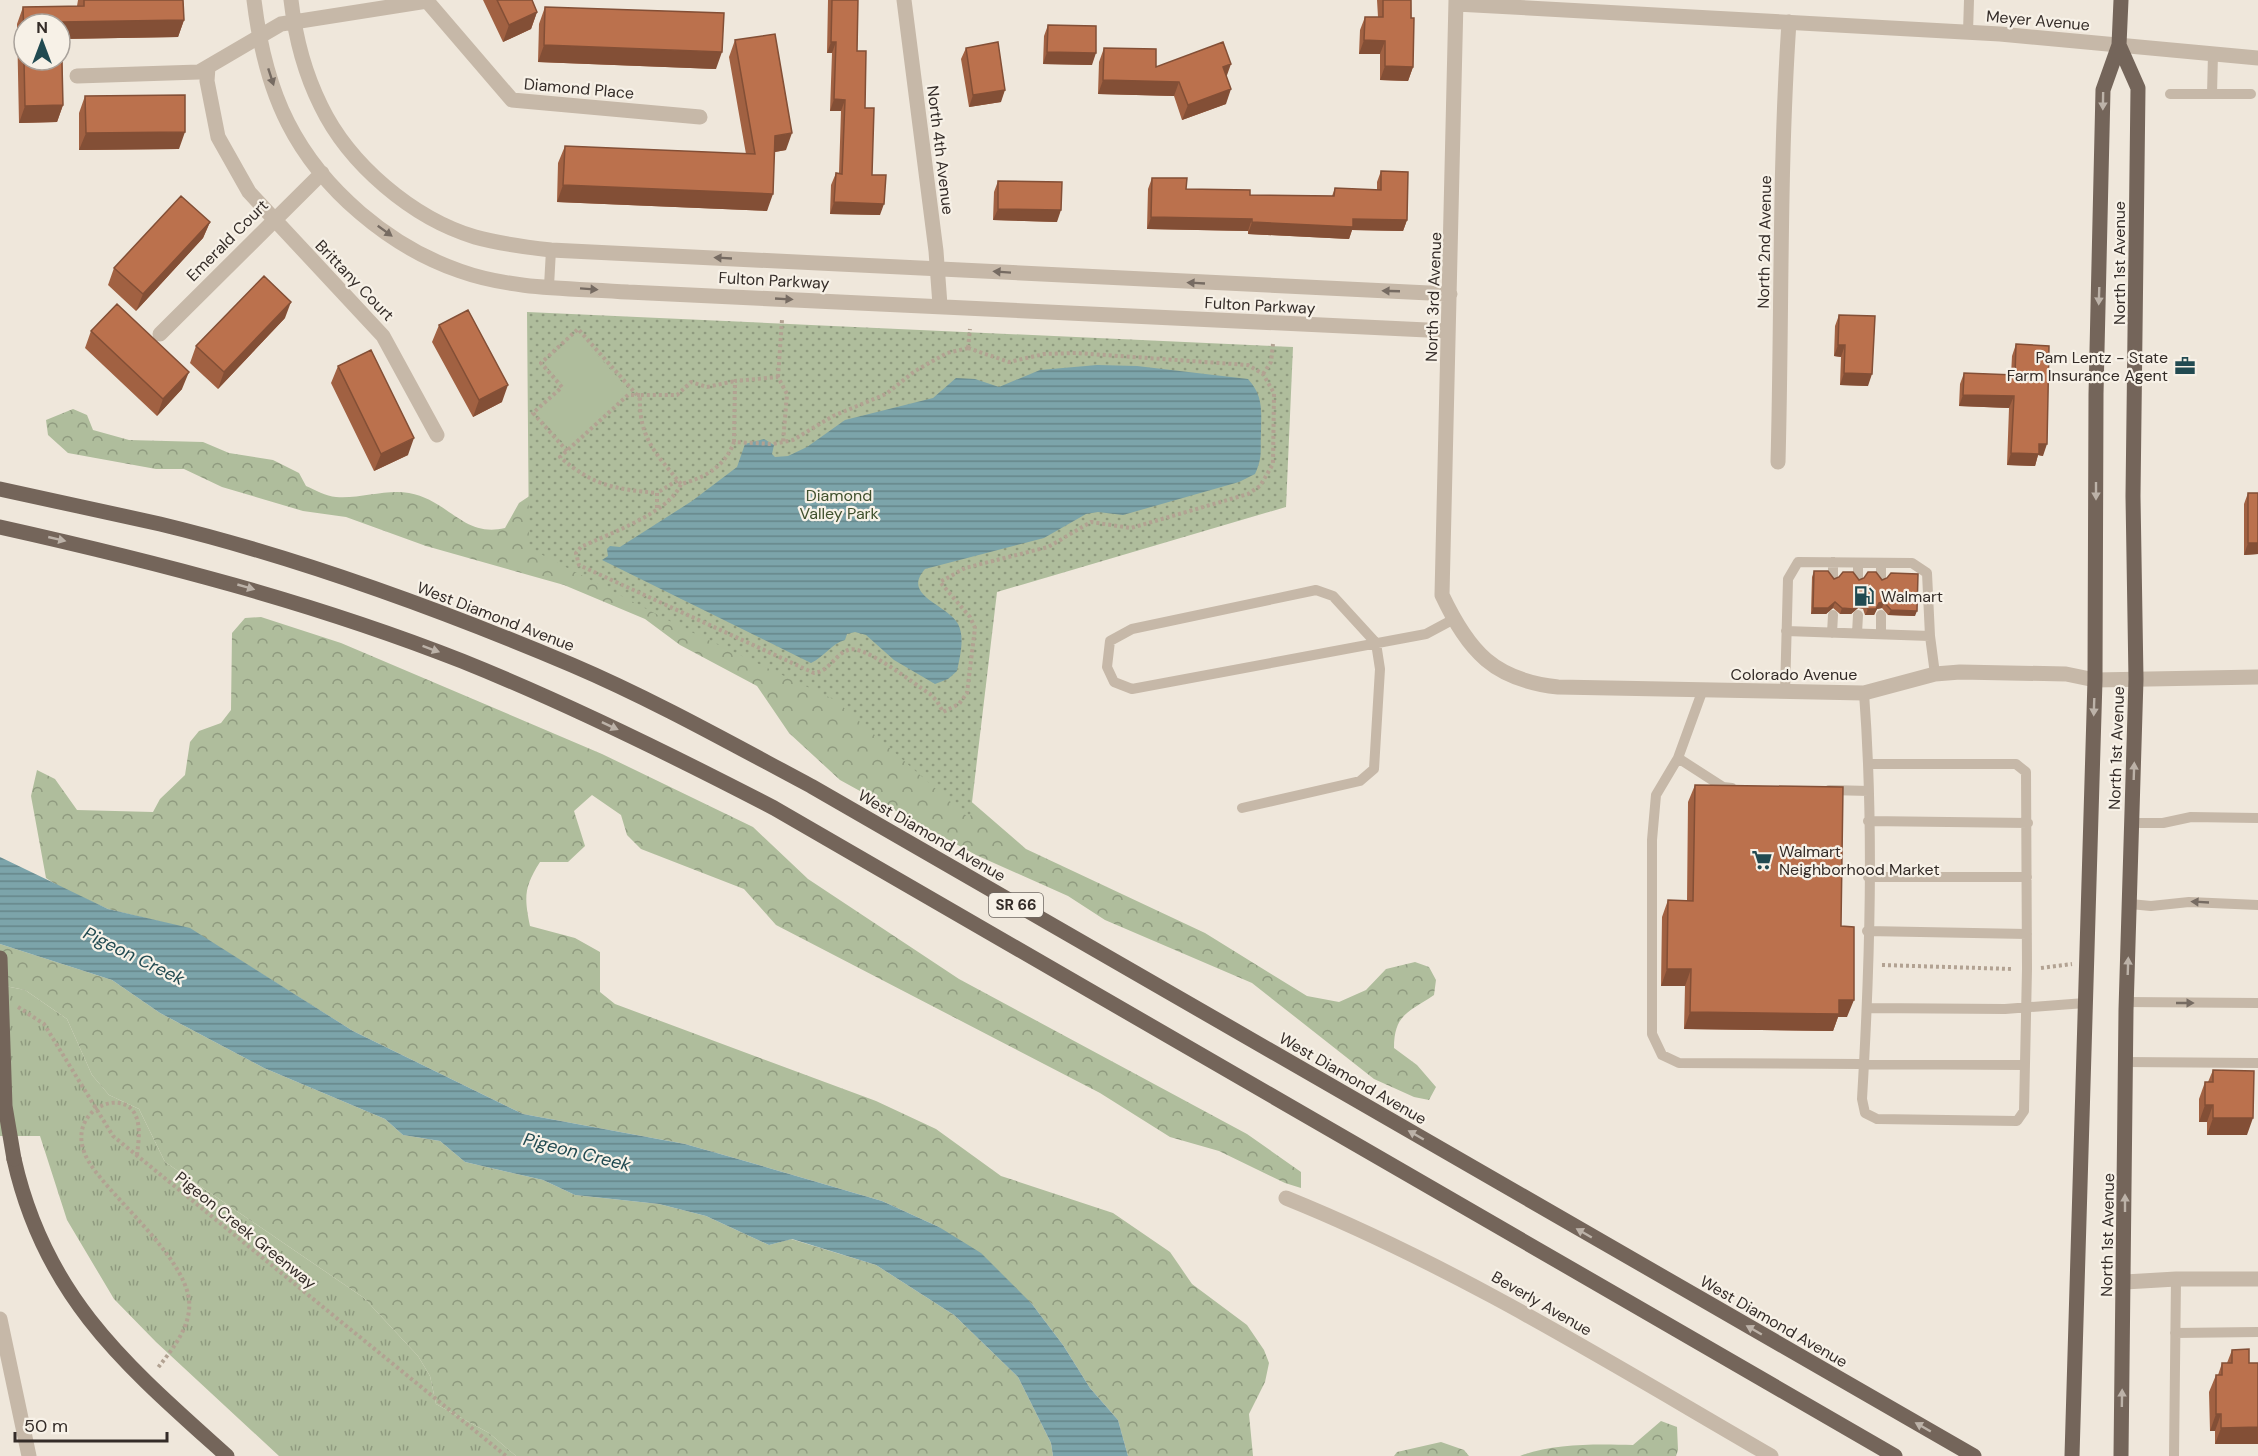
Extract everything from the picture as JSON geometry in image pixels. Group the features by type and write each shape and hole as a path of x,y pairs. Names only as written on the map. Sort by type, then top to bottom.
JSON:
{"main road":[{"name":"North 1st Avenue","path":"2072,1456 2095,680 2096,394 2103,90 2119,45 2121,0"},
{"name":"North 1st Avenue","path":"2119,45 2138,88 2133,496 2136,679 2127,1002 2121,1456"},
{"name":"West Diamond Avenue","path":"0,489 161,525 301,564 427,608 532,649 680,716 811,786 1974,1456"},
{"name":"SR 66","path":"0,526 159,563 250,588 372,628 548,697 652,745 785,814 1895,1456"},
{"path":"0,958 5,1106 22,1195 50,1260 106,1342 227,1456"}],"street":[{"name":"Fulton Parkway","path":"254,0 259,36 287,122 321,173 346,199 400,242 461,272 507,283 549,286 1448,331"},
{"name":"Fulton Parkway","path":"291,0 294,22 320,106 350,149 371,172 420,211 473,236 514,246 551,250 1449,294"},
{"name":"North 4th Avenue","path":"904,0 938,268 940,305"},
{"path":"77,76 183,75 200,72 281,24 427,1"},
{"name":"Diamond Place","path":"427,1 512,100 700,117"},
{"name":"Meyer Avenue","path":"1456,2 1968,32 2258,57"},
{"name":"North 3rd Avenue","path":"1442,595 1456,2"},
{"name":"North 2nd Avenue","path":"1778,462 1781,358 1780,278 1789,22"},
{"name":"Brittany Court","path":"208,67 207,81 218,137 249,192 272,220 383,336 438,435"},
{"name":"Emerald Court","path":"160,334 321,173"},
{"name":"Colorado Avenue","path":"1442,595 1454,619 1473,647 1495,669 1528,684 1702,692 1864,693 1935,674 2066,674 2095,680 2258,677"},
{"name":"Beverly Avenue","path":"1286,1198 1392,1243 1481,1288 1770,1456"},
{"path":"2125,1282 2176,1279 2258,1280"},
{"path":"0,1319 29,1456"}],"lane":[{"path":"1968,32 1969,0"},
{"path":"2212,94 2213,54"},
{"path":"2170,94 2251,94"},
{"path":"549,286 551,250"},
{"path":"1785,693 1788,579 1798,562 1912,563 1928,573 1930,636 1935,674"},
{"path":"1833,562 1833,577"},
{"path":"1858,563 1858,578"},
{"path":"1881,563 1881,578"},
{"path":"1242,808 1360,781 1374,769 1380,669 1376,644 1333,596 1316,590 1132,629 1110,641 1107,667 1114,682 1132,689 1376,644 1426,634 1454,619"},
{"path":"1832,633 1833,615"},
{"path":"1857,633 1858,615"},
{"path":"1881,615 1881,634"},
{"path":"1786,631 1930,636"},
{"path":"1702,692 1678,758 1656,795 1652,840 1652,1034 1662,1055 1678,1063 2025,1065"},
{"path":"1864,693 1869,764 1867,1008 1862,1099 1865,1113 1877,1119 2017,1121 2024,1111 2027,1008 2026,772 2016,764 1869,764"},
{"path":"1678,758 1723,787 1746,788"},
{"path":"1813,790 1869,791"},
{"path":"2132,823 2163,823 2191,817 2258,818"},
{"path":"1868,821 2028,823"},
{"path":"1868,877 2028,877"},
{"path":"2130,904 2151,906 2189,902 2258,905"},
{"path":"1867,931 2027,934"},
{"path":"2127,1002 2258,1003"},
{"path":"1867,1008 2027,1008 2085,1003"},
{"path":"2126,1062 2258,1063"},
{"path":"2174,1456 2176,1279"},
{"path":"2175,1332 2258,1332"}],"path":[{"path":"782,320 778,376 787,394 783,443"},
{"path":"567,451 533,413 562,387 541,363 578,329 638,395 639,411 646,438 680,482"},
{"path":"968,348 970,329"},
{"path":"1263,374 1271,362 1273,344"},
{"path":"680,482 677,495 657,509 581,547 576,553 579,565 814,673 822,672 845,651 863,650 930,694 943,712 959,704 967,693 975,628 970,616 940,582 965,568 1048,547 1091,522 1131,528 1248,494 1260,486 1273,464 1274,393 1263,374 1248,365 1233,362 1044,354 1009,362 968,348 947,353 915,371 886,394 848,408 793,440 773,444 734,442"},
{"path":"735,381 734,442 725,460 696,482 680,482 657,493 619,489 590,480 560,457 628,395 677,395 691,382 707,387 735,381 778,376"},
{"path":"657,493 657,509"},
{"path":"1867,964 2027,969 2088,962"},
{"name":"Pigeon Creek Greenway","path":"9,1004 18,1006 44,1024 113,1136 506,1456"},
{"path":"137,1156 138,1122 131,1109 112,1103 95,1108 85,1117 82,1128 85,1156 96,1174 177,1268 188,1289 189,1311 184,1326 172,1349 146,1382"}],"green space":[{"name":"Diamond Valley Park","path":"527,312 1293,347 1286,507 997,592 970,819 835,700 685,629 529,548"},
{"path":"577,333 630,391 568,448 536,413 565,387 544,364"},
{"path":"73,409 87,415 93,430 129,440 203,442 229,453 273,460 299,473 306,486 332,496 354,497 391,492 409,493 435,503 478,528 490,530 505,528 519,503 531,495 811,663 1026,849 1205,933 1307,996 1339,1002 1366,990 1386,969 1415,962 1429,967 1436,980 1434,995 1410,1010 1400,1021 1394,1048 1417,1065 1436,1087 1429,1100 1414,1097 1374,1079 1252,983 1105,920 1068,896 976,855 840,780 789,733 757,686 680,645 645,619 564,585 426,546 346,517 303,511 222,487 184,469 156,469 68,453 48,435 46,420"},
{"path":"261,617 341,643 602,754 753,827 808,879 959,979 1247,1134 1301,1172 1301,1188 1285,1183 1219,1151 1170,1137 1100,1093 776,925 744,889 641,849 627,835 621,815 592,795 574,811 585,846 568,862 540,862 531,878 526,900 530,926 575,938 600,952 600,992 615,1004 876,1101 936,1129 1001,1176 1113,1213 1170,1252 1192,1284 1247,1325 1264,1350 1269,1363 1265,1382 1249,1414 1253,1456 1128,1456 1118,1420 1090,1388 1063,1345 1032,1304 939,1227 882,1201 685,1144 523,1114 353,1031 190,929 108,909 61,888 46,878 31,796 37,770 55,779 77,810 153,812 160,799 185,775 190,742 199,731 221,723 231,710 232,633 245,618"},
{"path":"0,944 112,980 160,1013 264,1068 385,1119 403,1135 440,1141 465,1162 543,1180 575,1195 659,1204 706,1216 769,1245 791,1239 876,1265 954,1315 1018,1377 1051,1443 1053,1456 516,1456 489,1433 436,1404 430,1376 418,1356 364,1298 165,1162 139,1109 109,1095 92,1075 67,1019 25,990 0,985"},
{"path":"0,985 25,990 67,1019 92,1075 109,1095 139,1109 165,1162 364,1298 418,1356 430,1376 436,1404 489,1433 516,1456 279,1456 156,1342 114,1299 67,1220 40,1136 0,1136"},
{"path":"1661,1421 1677,1427 1676,1456 1520,1456 1561,1447 1633,1445"},
{"path":"1441,1442 1464,1450 1469,1456 1394,1456 1397,1452"}],"water":[{"path":"1097,365 1137,366 1248,379 1257,392 1261,411 1261,454 1255,474 1239,482 1123,515 1098,512 1086,514 1044,538 925,569 919,578 918,586 922,593 952,617 960,629 961,647 957,671 948,679 935,684 894,660 866,635 855,632 847,634 845,640 811,663 602,560 608,556 607,549 610,546 620,547 692,501 737,467 745,444 764,439 774,445 772,454 775,457 788,456 807,447 845,420 933,398 956,378 975,379 999,387 1040,370"},
{"name":"Pigeon Creek","path":"0,857 108,909 190,928 353,1031 523,1114 685,1144 882,1201 939,1227 981,1253 1032,1304 1063,1345 1090,1388 1118,1420 1128,1456 1053,1456 1051,1443 1018,1377 954,1315 876,1265 792,1239 769,1245 706,1216 659,1204 575,1195 543,1180 465,1162 440,1141 403,1135 385,1119 264,1068 160,1013 112,980 0,944"}],"building":[{"path":"84,0 183,0 184,20 72,22 72,12 23,12 23,7 84,6"},
{"path":"497,0 532,0 537,12 509,25"},
{"path":"832,0 858,0 857,51 866,51 865,108 874,108 872,175 886,175 884,204 834,202 836,173 842,174 845,100 834,99 836,42 831,42"},
{"path":"1383,0 1411,0 1411,18 1414,18 1413,67 1385,66 1385,41 1364,40 1365,17 1383,17"},
{"path":"545,7 724,13 722,52 544,45"},
{"path":"1048,25 1096,26 1096,53 1047,52"},
{"path":"775,34 792,133 775,136 773,194 563,185 565,146 755,154 735,40"},
{"path":"998,42 1005,90 973,95 966,48"},
{"path":"1223,42 1231,64 1223,67 1231,89 1188,105 1179,82 1103,80 1104,48 1156,49 1156,67"},
{"path":"24,72 62,72 63,105 25,106"},
{"path":"185,95 185,132 86,133 85,96"},
{"path":"1381,171 1408,172 1407,220 1353,219 1353,227 1252,222 1252,219 1151,217 1152,178 1187,178 1186,189 1250,190 1250,195 1334,196 1335,188 1381,190"},
{"path":"998,181 1062,182 1061,210 998,209"},
{"path":"181,196 210,222 143,294 114,268"},
{"path":"264,276 291,302 224,372 196,346"},
{"path":"117,304 189,372 163,399 91,331"},
{"path":"468,310 508,385 479,400 439,325"},
{"path":"1839,315 1875,316 1872,374 1844,373 1845,345 1838,345"},
{"path":"2016,344 2049,346 2047,444 2039,444 2039,454 2011,453 2014,396 1963,395 1964,373 2015,375"},
{"path":"371,350 414,438 381,454 338,366"},
{"path":"2248,493 2258,493 2258,543 2248,543"},
{"name":"Walmart","path":"1814,571 1828,571 1834,579 1843,572 1853,572 1859,580 1864,578 1868,572 1876,572 1882,580 1891,573 1918,574 1917,611 1891,610 1884,602 1879,603 1876,609 1868,609 1865,603 1860,602 1853,609 1842,608 1835,602 1828,608 1813,608"},
{"name":"Walmart Neighborhood Market","path":"1695,785 1843,787 1841,926 1854,927 1854,1000 1839,1000 1839,1014 1690,1012 1691,969 1667,969 1668,900 1693,901"},
{"path":"2213,1070 2254,1071 2253,1118 2213,1118 2213,1105 2205,1105 2205,1082 2213,1082"},
{"path":"2249,1349 2249,1363 2258,1363 2258,1427 2221,1428 2221,1414 2216,1414 2216,1375 2222,1375 2222,1363 2232,1363 2232,1350"}],"place":[{"name":"Pam Lentz - State Farm Insurance Agent","path":"2185,366"},
{"name":"Walmart","path":"1864,596"},
{"name":"Walmart Neighborhood Market","path":"1762,860"}]}
